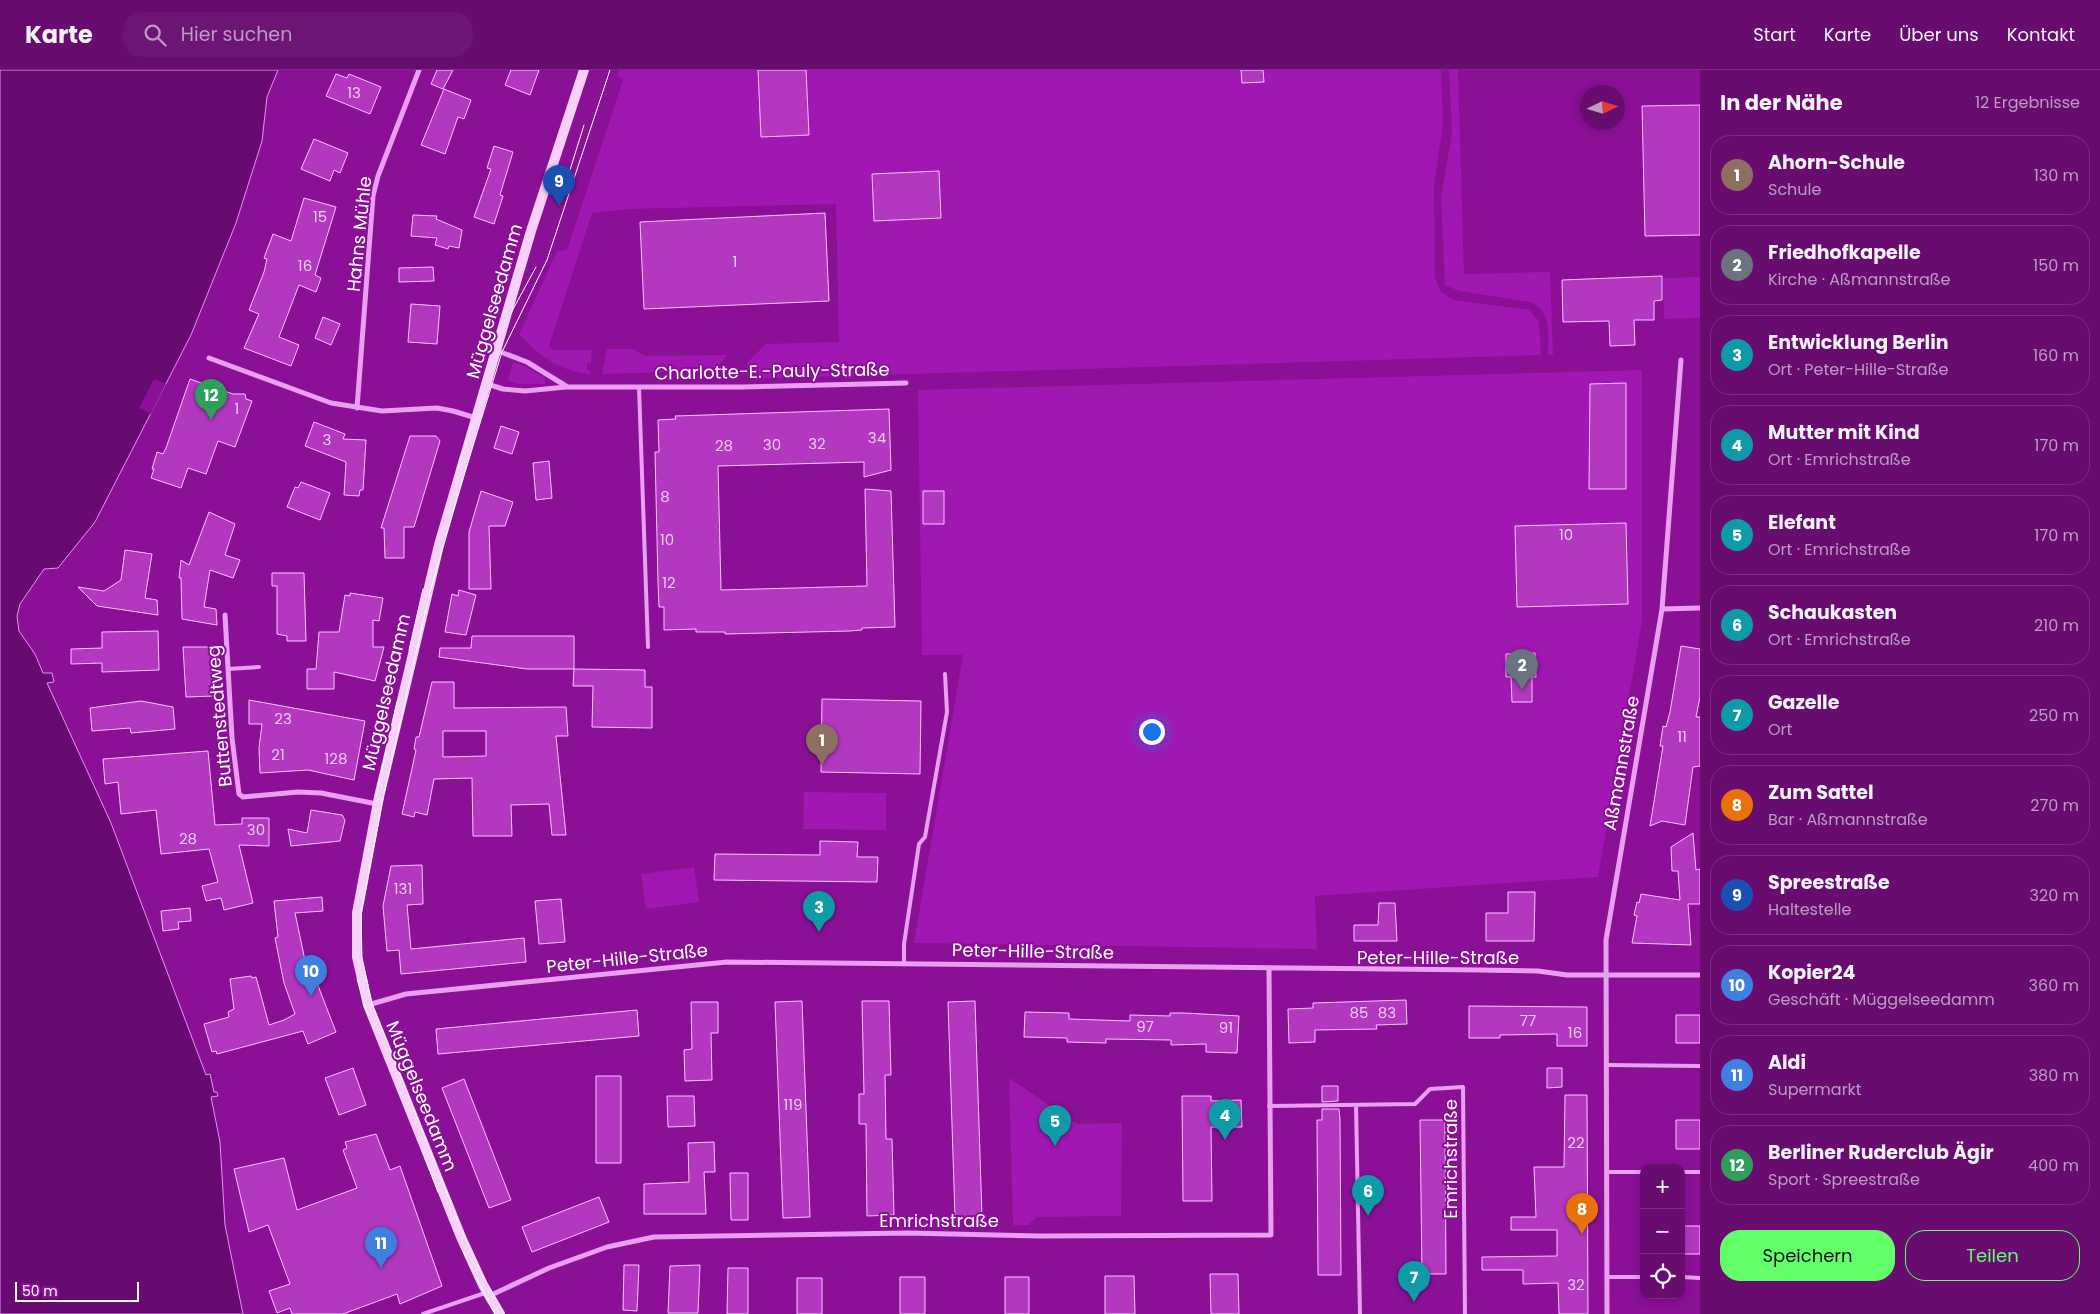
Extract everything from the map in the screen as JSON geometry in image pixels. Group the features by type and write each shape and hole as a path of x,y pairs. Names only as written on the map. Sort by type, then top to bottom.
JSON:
{"main road":[{"name":"Müggelseedamm","path":"500,1314 488,1295 447,1204 368,1005 360,974 357,926 377,804 426,592 498,350 531,231 584,70"}],"street":[{"name":"Hahns Mühle","path":"357,408 374,196 378,176 419,70"},
{"path":"498,350 527,362 566,386"},
{"path":"209,358 309,396 357,408 382,411 437,408 477,419"},
{"name":"Aßmannstraße","path":"1608,1314 1606,940 1662,609 1681,360"},
{"name":"Charlotte-E.-Pauly-Straße","path":"487,384 503,389 526,391 566,386 639,387 906,383"},
{"path":"1662,609 1700,608"},
{"name":"Buttenstedtweg","path":"225,615 236,774 238,791 243,798 298,792 322,793 377,804"},
{"name":"Peter-Hille-Straße","path":"368,1005 406,994 594,977 727,962 1538,971 1568,975 1700,975"},
{"name":"Emrichstraße","path":"488,1295 549,1268 607,1247 654,1236 898,1233 1041,1236 1270,1235 1269,968"}],"lane":[{"name":"Charlotte-E.-Pauly-Straße","path":"639,387 648,647"},
{"path":"228,669 259,667"},
{"path":"904,963 904,944 919,844 925,837 948,712 945,674"},
{"path":"1606,1065 1700,1066"},
{"name":"Emrichstraße","path":"1269,1106 1415,1104 1430,1089 1463,1087 1464,1314"},
{"path":"1356,1105 1360,1314"},
{"path":"1607,1172 1640,1172"},
{"path":"1685,1172 1700,1172"},
{"path":"1607,1277 1640,1277"},
{"path":"1685,1277 1700,1278"},
{"path":"423,1314 488,1295"}],"shaded area":[{"path":"0,70 278,70 267,97 262,141 236,223 191,335 95,522 58,568 44,569 20,604 17,616 19,631 35,654 43,673 52,673 54,682 47,683 111,823 206,1075 210,1074 214,1092 217,1092 218,1096 211,1097 220,1142 225,1225 243,1314 0,1314"},
{"path":"619,70 1441,70 1443,124 1434,186 1435,277 1440,291 1453,300 1529,310 1539,322 1541,355 748,379 747,363 766,344 839,342 836,204 628,209 592,213 549,346 554,350 592,350 591,363 587,363 587,370 591,371 590,374 569,370 542,355 519,334 557,251 567,250 623,80 617,75"},
{"path":"1449,70 1458,70 1464,274 1550,272 1553,355 1548,355 1546,318 1538,306 1531,302 1459,291 1445,285 1441,197 1452,133"},
{"path":"1700,277 1700,318 1664,319 1663,278"},
{"path":"607,349 633,349 645,356 727,355 717,368 709,371 602,374"},
{"path":"513,363 522,365 545,378 545,384 518,384 508,380"},
{"path":"1642,370 1642,621 1598,877 1315,896 1317,949 914,943 963,655 922,655 918,390"},
{"path":"804,792 886,793 886,830 803,829"},
{"path":"694,867 699,902 646,909 641,874"},
{"path":"1009,1078 1077,1124 1122,1123 1121,1216 1036,1217 1029,1225 1013,1225"}],"pier":[{"path":"154,379 166,384 151,414 139,408"}],"building":[{"path":"437,70 453,70 443,89 431,84"},
{"path":"511,70 539,70 530,95 505,85"},
{"path":"758,70 806,70 809,135 761,137"},
{"path":"1241,70 1263,70 1264,82 1242,83"},
{"path":"336,74 347,78 349,74 381,87 370,114 326,96"},
{"path":"444,89 471,100 464,119 458,117 445,154 421,145"},
{"path":"1700,105 1700,235 1645,236 1642,106"},
{"path":"314,139 348,153 340,173 334,170 330,181 301,169"},
{"path":"494,146 513,152 500,195 503,196 494,224 474,217 491,169 487,168"},
{"path":"939,171 941,218 874,221 872,174"},
{"path":"304,198 336,207 315,275 321,278 316,292 299,285 279,337 299,345 291,366 244,348 259,314 249,310 264,272 267,259 264,258 273,234 291,241"},
{"path":"825,213 829,301 644,309 640,222"},
{"path":"413,215 437,216 436,219 462,230 459,248 449,246 448,249 435,245 437,238 411,236"},
{"path":"433,267 434,281 399,282 399,268"},
{"path":"1662,276 1662,300 1654,301 1654,320 1634,320 1635,345 1610,346 1609,321 1563,322 1562,280"},
{"path":"411,304 440,306 437,344 408,342"},
{"path":"323,317 340,324 331,345 315,338"},
{"path":"190,379 233,394 245,394 246,399 252,401 235,447 218,441 206,474 188,468 181,488 151,478 157,452 163,454 166,448"},
{"path":"1626,383 1626,489 1589,489 1590,384"},
{"path":"889,409 891,470 864,477 864,462 718,466 721,590 867,586 865,489 891,491 895,627 862,628 862,630 850,631 725,634 725,632 696,632 696,629 664,630 664,607 659,607 658,582 655,452 659,452 658,420 676,419 675,416"},
{"path":"314,422 345,434 343,439 366,440 363,490 360,490 359,496 344,495 346,462 305,446"},
{"path":"501,426 519,432 512,454 494,448"},
{"path":"410,436 436,436 440,441 414,527 404,527 404,558 385,558 384,528 381,528"},
{"path":"549,461 552,498 536,500 533,463"},
{"path":"301,482 330,493 320,520 287,507 295,487 298,488"},
{"path":"481,491 513,502 505,526 489,526 491,589 469,589 469,532"},
{"path":"923,491 944,491 944,524 923,524"},
{"path":"209,512 235,524 225,555 240,560 233,578 210,570 204,607 216,609 217,625 182,619 181,578 179,578 181,560 189,565"},
{"path":"1626,523 1628,604 1517,607 1515,526"},
{"path":"125,550 152,554 145,598 157,600 158,615 97,606 78,587 104,591 121,580"},
{"path":"272,573 304,573 306,641 287,641 287,636 277,634 277,586 272,586"},
{"path":"459,590 476,595 466,635 445,632 452,594 458,596"},
{"path":"350,593 383,598 379,621 373,620 373,647 384,647 375,681 334,672 334,689 307,689 307,669 316,669 319,632 339,632 345,595 350,596"},
{"path":"158,631 159,670 102,672 102,663 71,664 71,649 102,648 102,632"},
{"path":"472,636 574,636 574,669 527,669 439,657 440,648 471,648"},
{"path":"1681,646 1700,649 1700,697 1696,717 1700,717 1700,766 1693,767 1685,825 1662,821 1650,826 1663,746 1660,746 1663,726 1666,727 1670,712"},
{"path":"183,647 213,647 214,696 186,697"},
{"path":"1535,653 1536,677 1532,677 1532,702 1512,702 1511,677 1506,677 1506,654"},
{"path":"574,669 645,670 645,687 652,687 652,728 592,727 593,686 573,686"},
{"path":"432,682 454,682 454,708 566,707 568,736 556,736 566,835 552,835 549,804 511,805 512,836 473,836 472,778 434,779 427,815 415,812 414,817 402,814 416,750 414,749 416,737 419,737","holes":["443,731 486,731 486,756 443,757"]},
{"path":"822,699 921,701 920,774 821,772"},
{"path":"249,700 365,721 354,780 308,770 260,773 259,748 262,724 249,724"},
{"path":"141,701 173,707 175,729 131,733 130,728 92,731 90,708"},
{"path":"208,751 215,825 242,824 242,818 269,818 269,846 239,845 253,903 224,910 221,898 206,901 202,886 218,882 209,849 161,854 156,810 121,814 118,782 105,784 103,759"},
{"path":"311,810 342,815 345,820 340,841 291,846 288,829 307,833"},
{"path":"1693,833 1696,870 1700,869 1700,904 1688,904 1691,945 1632,943 1637,916 1634,915 1641,894 1680,900 1678,871 1672,871 1671,847"},
{"path":"820,841 858,842 857,857 878,857 877,882 714,880 715,854 820,855"},
{"path":"422,865 423,904 407,905 411,949 524,938 526,962 401,974 399,950 387,951 383,906 391,866"},
{"path":"1508,892 1535,892 1534,941 1486,941 1486,913 1508,913"},
{"path":"322,897 323,911 295,913 310,984 317,983 336,1032 308,1044 303,1031 217,1054 216,1051 212,1052 204,1024 229,1017 228,1012 234,1009 230,979 256,977 269,1025 295,1014 284,983 275,938 278,937 274,901"},
{"path":"561,899 565,942 539,944 535,901"},
{"path":"1379,903 1395,903 1397,941 1354,941 1354,925 1378,925"},
{"path":"190,908 191,921 178,922 179,929 163,931 161,911"},
{"path":"1406,1000 1407,1024 1376,1025 1377,1029 1315,1030 1315,1042 1289,1043 1288,1009 1313,1008 1313,1003"},
{"path":"802,1001 810,1217 783,1218 775,1002"},
{"path":"862,1001 889,1001 891,1075 885,1075 886,1139 892,1139 894,1215 867,1216 866,1124 859,1124 859,1094 864,1094"},
{"path":"975,1001 982,1217 955,1217 948,1002"},
{"path":"691,1002 718,1002 718,1033 711,1033 712,1080 685,1081 684,1050 692,1049"},
{"path":"1469,1006 1587,1007 1587,1046 1557,1046 1557,1034 1500,1035 1500,1038 1469,1038"},
{"path":"637,1010 639,1036 438,1054 436,1029"},
{"path":"1025,1012 1069,1013 1069,1019 1130,1021 1130,1015 1170,1016 1170,1013 1239,1016 1237,1053 1206,1052 1206,1044 1171,1045 1171,1040 1106,1039 1106,1043 1067,1042 1067,1038 1024,1037"},
{"path":"1676,1015 1700,1015 1700,1043 1676,1043"},
{"path":"353,1068 366,1105 339,1115 325,1078"},
{"path":"1547,1068 1562,1068 1562,1087 1547,1088"},
{"path":"596,1076 621,1076 621,1163 596,1163"},
{"path":"464,1079 511,1200 489,1208 442,1088"},
{"path":"1322,1086 1338,1086 1338,1101 1322,1102"},
{"path":"1565,1095 1587,1095 1588,1314 1559,1314 1558,1283 1523,1284 1523,1270 1482,1270 1482,1257 1557,1256 1557,1230 1511,1230 1511,1217 1536,1217 1534,1167 1564,1167"},
{"path":"667,1096 694,1096 695,1126 668,1127"},
{"path":"1182,1096 1211,1096 1211,1101 1241,1100 1242,1127 1211,1127 1212,1201 1183,1201"},
{"path":"1322,1109 1339,1109 1341,1275 1318,1275 1317,1120 1322,1120"},
{"path":"1420,1120 1445,1120 1446,1274 1422,1274"},
{"path":"1676,1120 1700,1120 1700,1149 1676,1149"},
{"path":"376,1134 390,1170 400,1166 442,1286 400,1304 397,1294 343,1314 292,1314 290,1308 277,1313 269,1291 290,1284 268,1225 249,1232 234,1169 284,1158 297,1210 357,1188 343,1150 347,1148 345,1142"},
{"path":"714,1142 715,1172 704,1172 706,1214 644,1214 644,1184 689,1182 688,1143"},
{"path":"730,1173 748,1173 748,1220 731,1220"},
{"path":"599,1197 609,1222 532,1252 522,1227"},
{"path":"1685,1226 1700,1226 1700,1254 1685,1254"},
{"path":"624,1265 639,1265 637,1311 623,1310"},
{"path":"700,1265 698,1313 668,1313 670,1266"},
{"path":"728,1268 748,1268 748,1314 727,1314"},
{"path":"1210,1274 1238,1274 1239,1314 1211,1314"},
{"path":"1105,1276 1134,1276 1135,1314 1105,1314"},
{"path":"900,1277 925,1277 925,1314 900,1314"},
{"path":"1005,1277 1029,1277 1029,1314 1005,1314"},
{"path":"797,1278 822,1278 822,1314 797,1314"}],"tram line":[{"path":"504,1314 479,1269 461,1229 372,1004 362,958 361,913 383,798 430,592 456,501 502,352 547,260 610,70"},
{"path":"570,170 584,125"},
{"path":"511,313 536,267"},
{"path":"458,469 472,424"},
{"path":"409,650 423,589"},
{"path":"376,797 397,702"},
{"path":"357,979 368,1015"},
{"path":"423,1152 438,1192"},
{"path":"461,1247 495,1314"}],"place":[{"name":"Spreestraße","path":"559,206"},
{"name":"Berliner Ruderclub Ägir","path":"211,420"},
{"name":"Friedhofkapelle","path":"1522,690"},
{"name":"Ahorn-Schule","path":"822,765"},
{"name":"Entwicklung Berlin","path":"819,932"},
{"name":"Kopier24","path":"311,996"},
{"name":"Mutter mit Kind","path":"1225,1140"},
{"name":"Elefant","path":"1055,1146"},
{"name":"Schaukasten","path":"1368,1216"},
{"name":"Zum Sattel","path":"1582,1234"},
{"name":"Aldi","path":"381,1268"},
{"name":"Gazelle","path":"1414,1302"}]}
